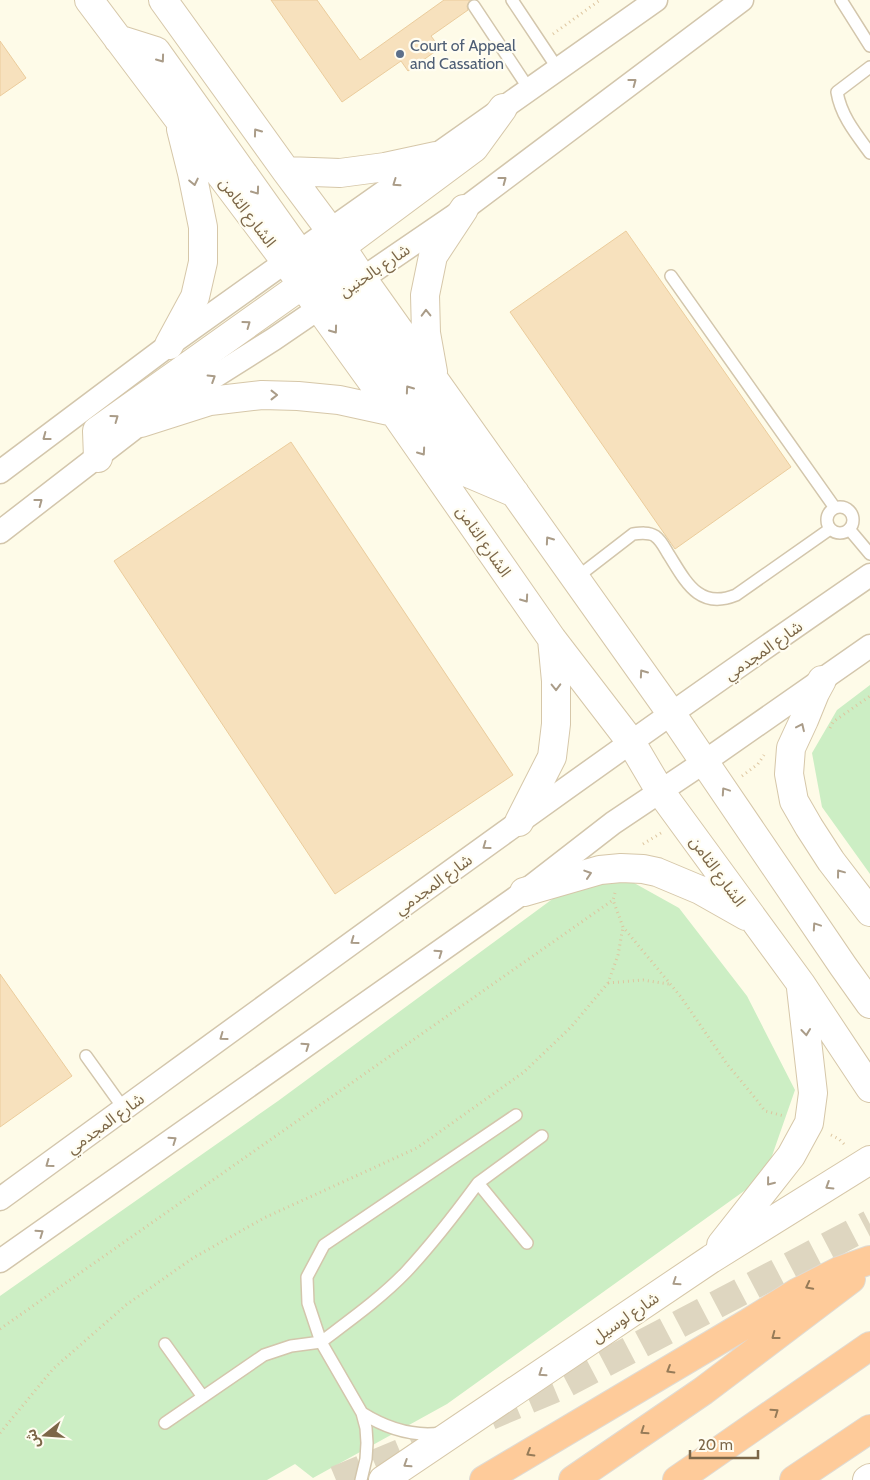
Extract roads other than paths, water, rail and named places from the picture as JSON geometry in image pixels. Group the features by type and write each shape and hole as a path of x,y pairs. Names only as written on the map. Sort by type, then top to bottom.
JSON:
{"highway":[{"path":"484,1480 798,1292 839,1271 870,1260"},
{"path":"573,1480 703,1391 870,1264"},
{"path":"677,1480 870,1346"},
{"path":"794,1480 870,1429"}],"street":[{"name":"الشارع الثامن","path":"88,0 178,118 434,379 671,713 870,1004"},
{"name":"الشارع الثامن","path":"163,0 286,171 322,265 318,308 394,412 552,639 631,742 660,791 801,984 870,1088"},
{"name":"شارع بالحنين","path":"322,265 436,156 656,0"},
{"name":"شارع بالحنين","path":"0,472 169,345 322,265 464,210 742,0"},
{"path":"118,39 156,51 322,265 468,473 515,493"},
{"path":"98,458 97,431 322,265 474,148 503,108"},
{"path":"169,345 195,297 203,262 203,227 178,118"},
{"path":"286,171 340,173 385,167 436,156"},
{"path":"434,379 426,333 426,295 433,256 464,210"},
{"path":"0,532 141,423 274,339 318,308"},
{"path":"141,423 210,401 262,395 339,400 394,412"},
{"name":"شارع المجدمي","path":"0,1199 519,822 671,713 870,575"},
{"path":"519,822 552,757 556,724 556,681 552,639"},
{"path":"0,1261 524,892 613,823 870,646"},
{"path":"822,680 814,692 791,748 789,774 794,801 832,861 870,912"},
{"path":"524,892 600,870 621,868 657,872 700,890 754,920"},
{"path":"843,966 870,984"},
{"path":"711,1259 791,1156 809,1123 813,1094 801,984"},
{"name":"شارع لوسيل","path":"383,1480 711,1259 870,1160"}],"lane":[{"path":"512,0 558,69"},
{"path":"840,0 870,46"},
{"path":"474,6 530,89"},
{"path":"870,68 837,92 839,106 870,153"},
{"path":"671,276 835,508"},
{"path":"845,507 852,515 853,520 849,529 840,533 830,529 828,524 828,514 835,508 845,507"},
{"path":"576,578 633,534 644,532 655,536 663,544 692,589 699,595 708,599 728,599 830,529"},
{"path":"849,529 870,554"},
{"path":"86,1056 124,1109"},
{"path":"360,1480 366,1459 366,1428 362,1413 321,1342 308,1303 307,1277 324,1245 516,1115"},
{"path":"165,1424 264,1355 291,1346 321,1342 366,1308 406,1272 437,1236 478,1182 542,1136"},
{"path":"478,1182 527,1243"},
{"path":"165,1344 203,1397"},
{"path":"362,1413 375,1421 403,1432 434,1434 463,1427"}],"tunnel":[{"path":"490,1416 561,1386 870,1224"},
{"path":"336,1480 429,1441"}],"place":[{"name":"Court of Appeal and Cassation","path":"400,54"}]}
